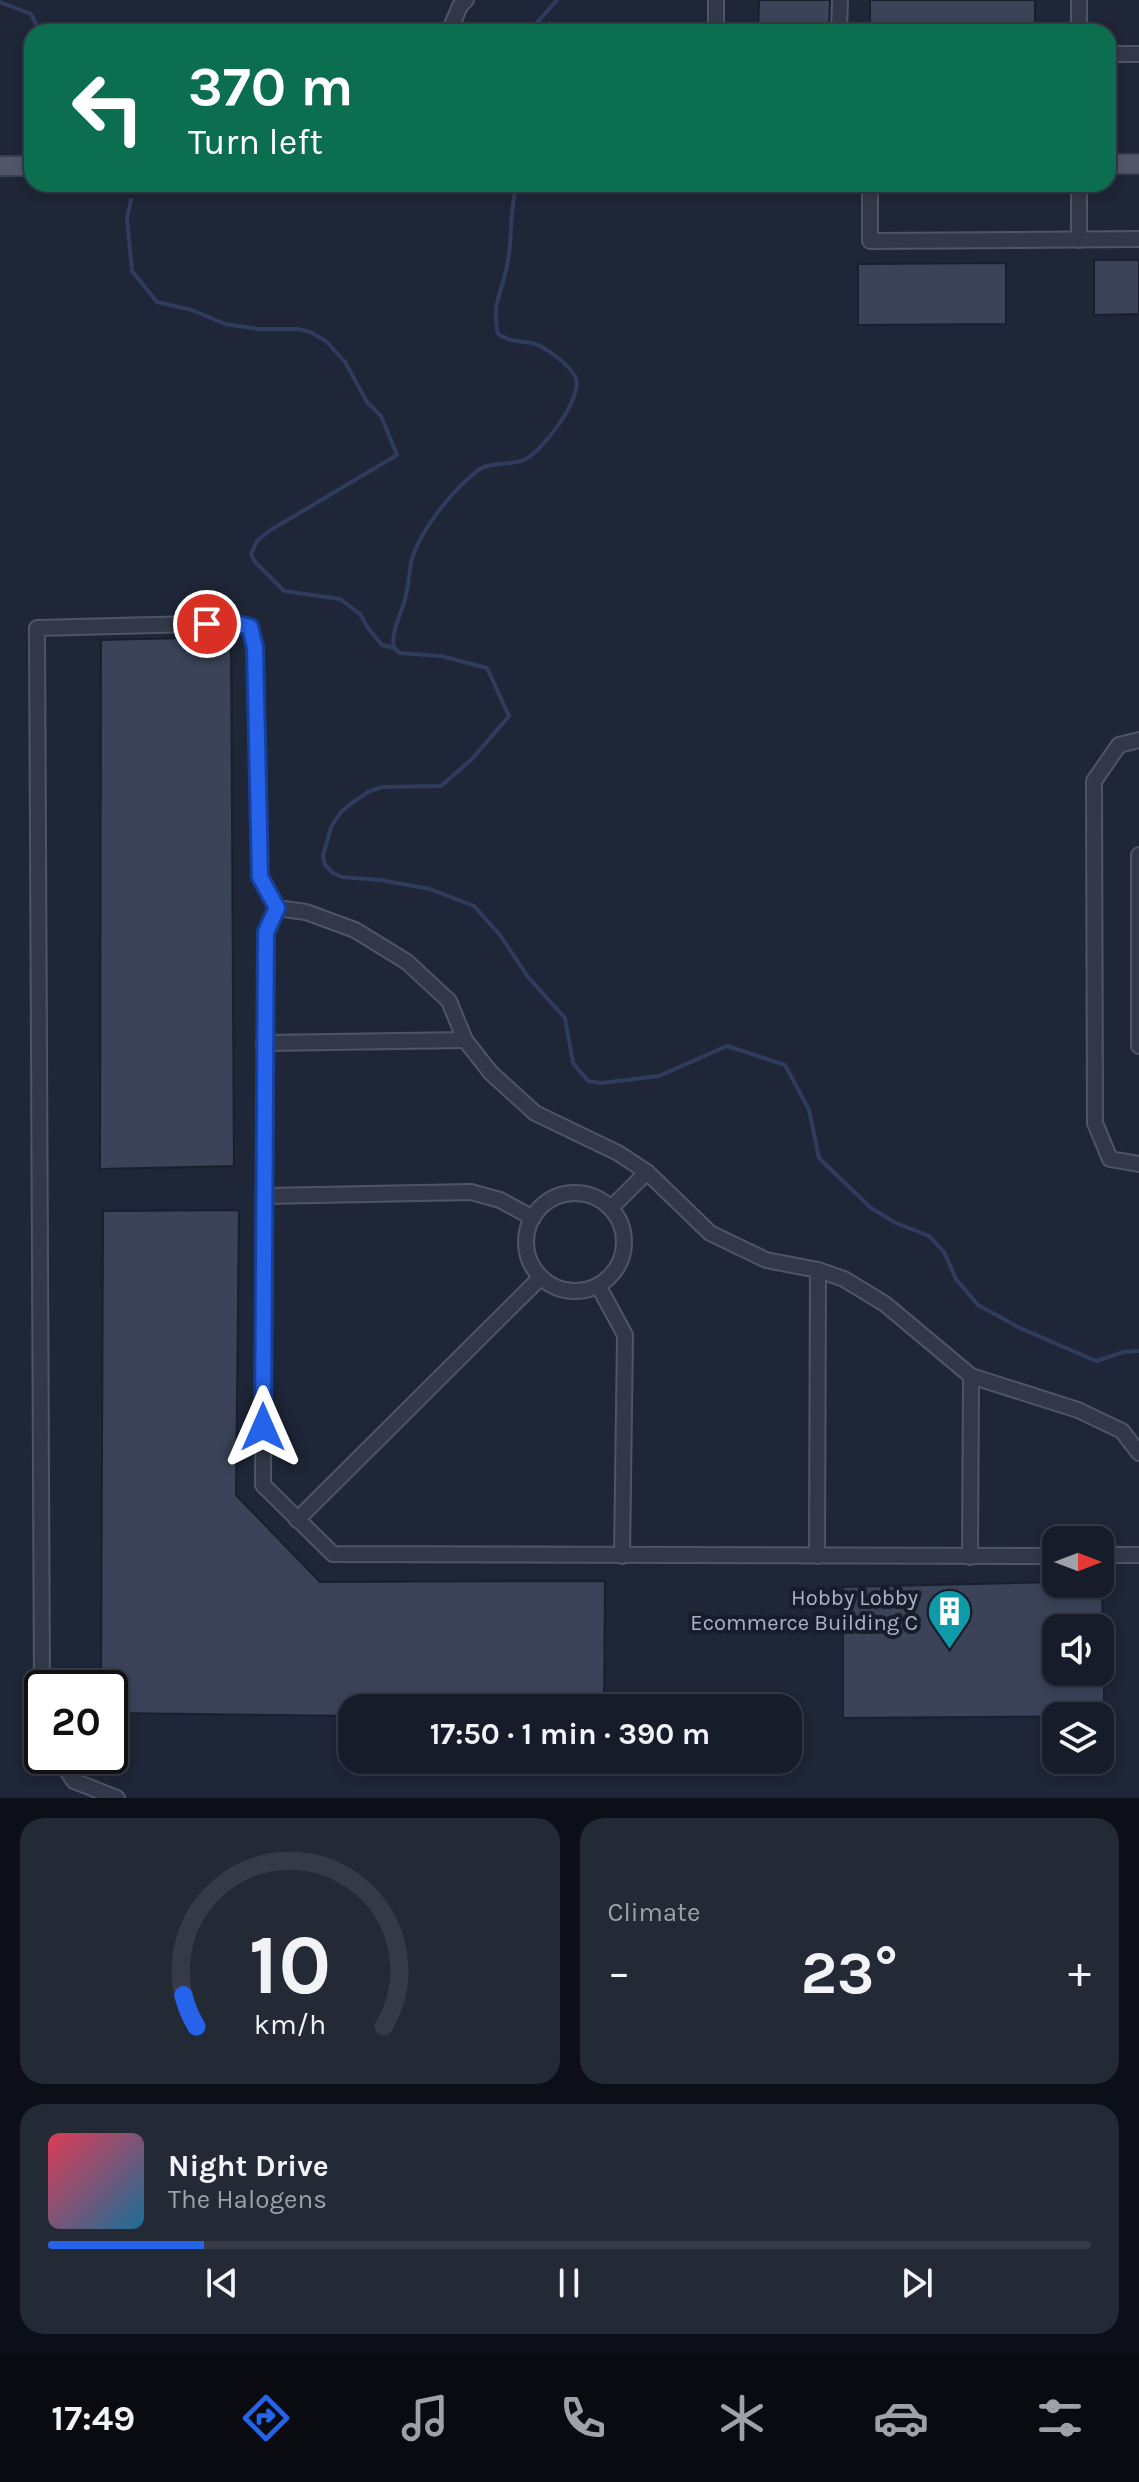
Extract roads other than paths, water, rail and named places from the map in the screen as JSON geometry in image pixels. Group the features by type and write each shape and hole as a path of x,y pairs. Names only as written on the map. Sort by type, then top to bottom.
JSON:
{"main road":[{"path":"1116,164 1139,164"},
{"path":"0,166 24,166"}],"street":[{"path":"716,0 716,24"},
{"path":"839,24 840,0"},
{"path":"1079,0 1079,24"},
{"path":"452,24 461,2"},
{"path":"1116,54 1139,54"},
{"path":"870,192 870,241 1139,239"},
{"path":"1079,192 1079,240"},
{"path":"42,1670 37,628 233,623 250,627 255,647 260,877 277,908"},
{"path":"1139,740 1119,745 1094,781 1095,1123 1110,1159 1139,1164"},
{"path":"1139,855 1139,1046"},
{"path":"277,908 306,912 355,930 407,962 449,1001 465,1040 491,1073 535,1113 618,1153 647,1172 710,1233 766,1260 818,1270 844,1279 885,1304 971,1376 1078,1410 1122,1431 1139,1453"},
{"path":"277,908 266,932 263,1485 333,1554 1042,1556"},
{"path":"264,1043 465,1040"},
{"path":"611,1208 647,1172"},
{"path":"265,1196 471,1192 500,1200 533,1218"},
{"path":"576,1193 589,1195 611,1208 620,1221 624,1236 623,1252 618,1267 599,1287 566,1290 541,1277 528,1255 528,1230 541,1207 563,1194 576,1193"},
{"path":"817,1556 818,1270"},
{"path":"297,1520 541,1277"},
{"path":"599,1287 625,1335 622,1556"},
{"path":"970,1557 971,1376"},
{"path":"1114,1555 1139,1555"},
{"path":"69,1774 74,1781 117,1798"}],"waterway":[{"path":"536,24 557,0"},
{"path":"0,2 31,14 36,24"},
{"path":"394,648 394,635 412,559 430,523 448,499 477,471 487,466 524,460 541,447 568,409 577,385 575,376 556,356 532,343 511,340 498,334 496,306 509,256 515,192"},
{"path":"131,200 127,218 132,271 157,302 192,310 225,324 258,329 298,329 326,341 345,362 367,402 381,416 397,455 269,531 257,541 251,554 255,562 284,591 340,599 360,614 382,645 400,653 441,656 487,668 509,716 472,759 441,786 382,787 352,803 331,827 323,856 325,865 342,877 430,889 474,906 500,935 528,977 565,1018 573,1063 588,1081 601,1083 659,1076 727,1046 785,1065 809,1110 819,1158 871,1208 896,1223 929,1236 944,1252 956,1279 978,1305 1020,1328 1096,1361 1124,1352 1139,1351"}],"place":[{"name":"Hobby Lobby Ecommerce Building C","path":"949,1650"}]}
